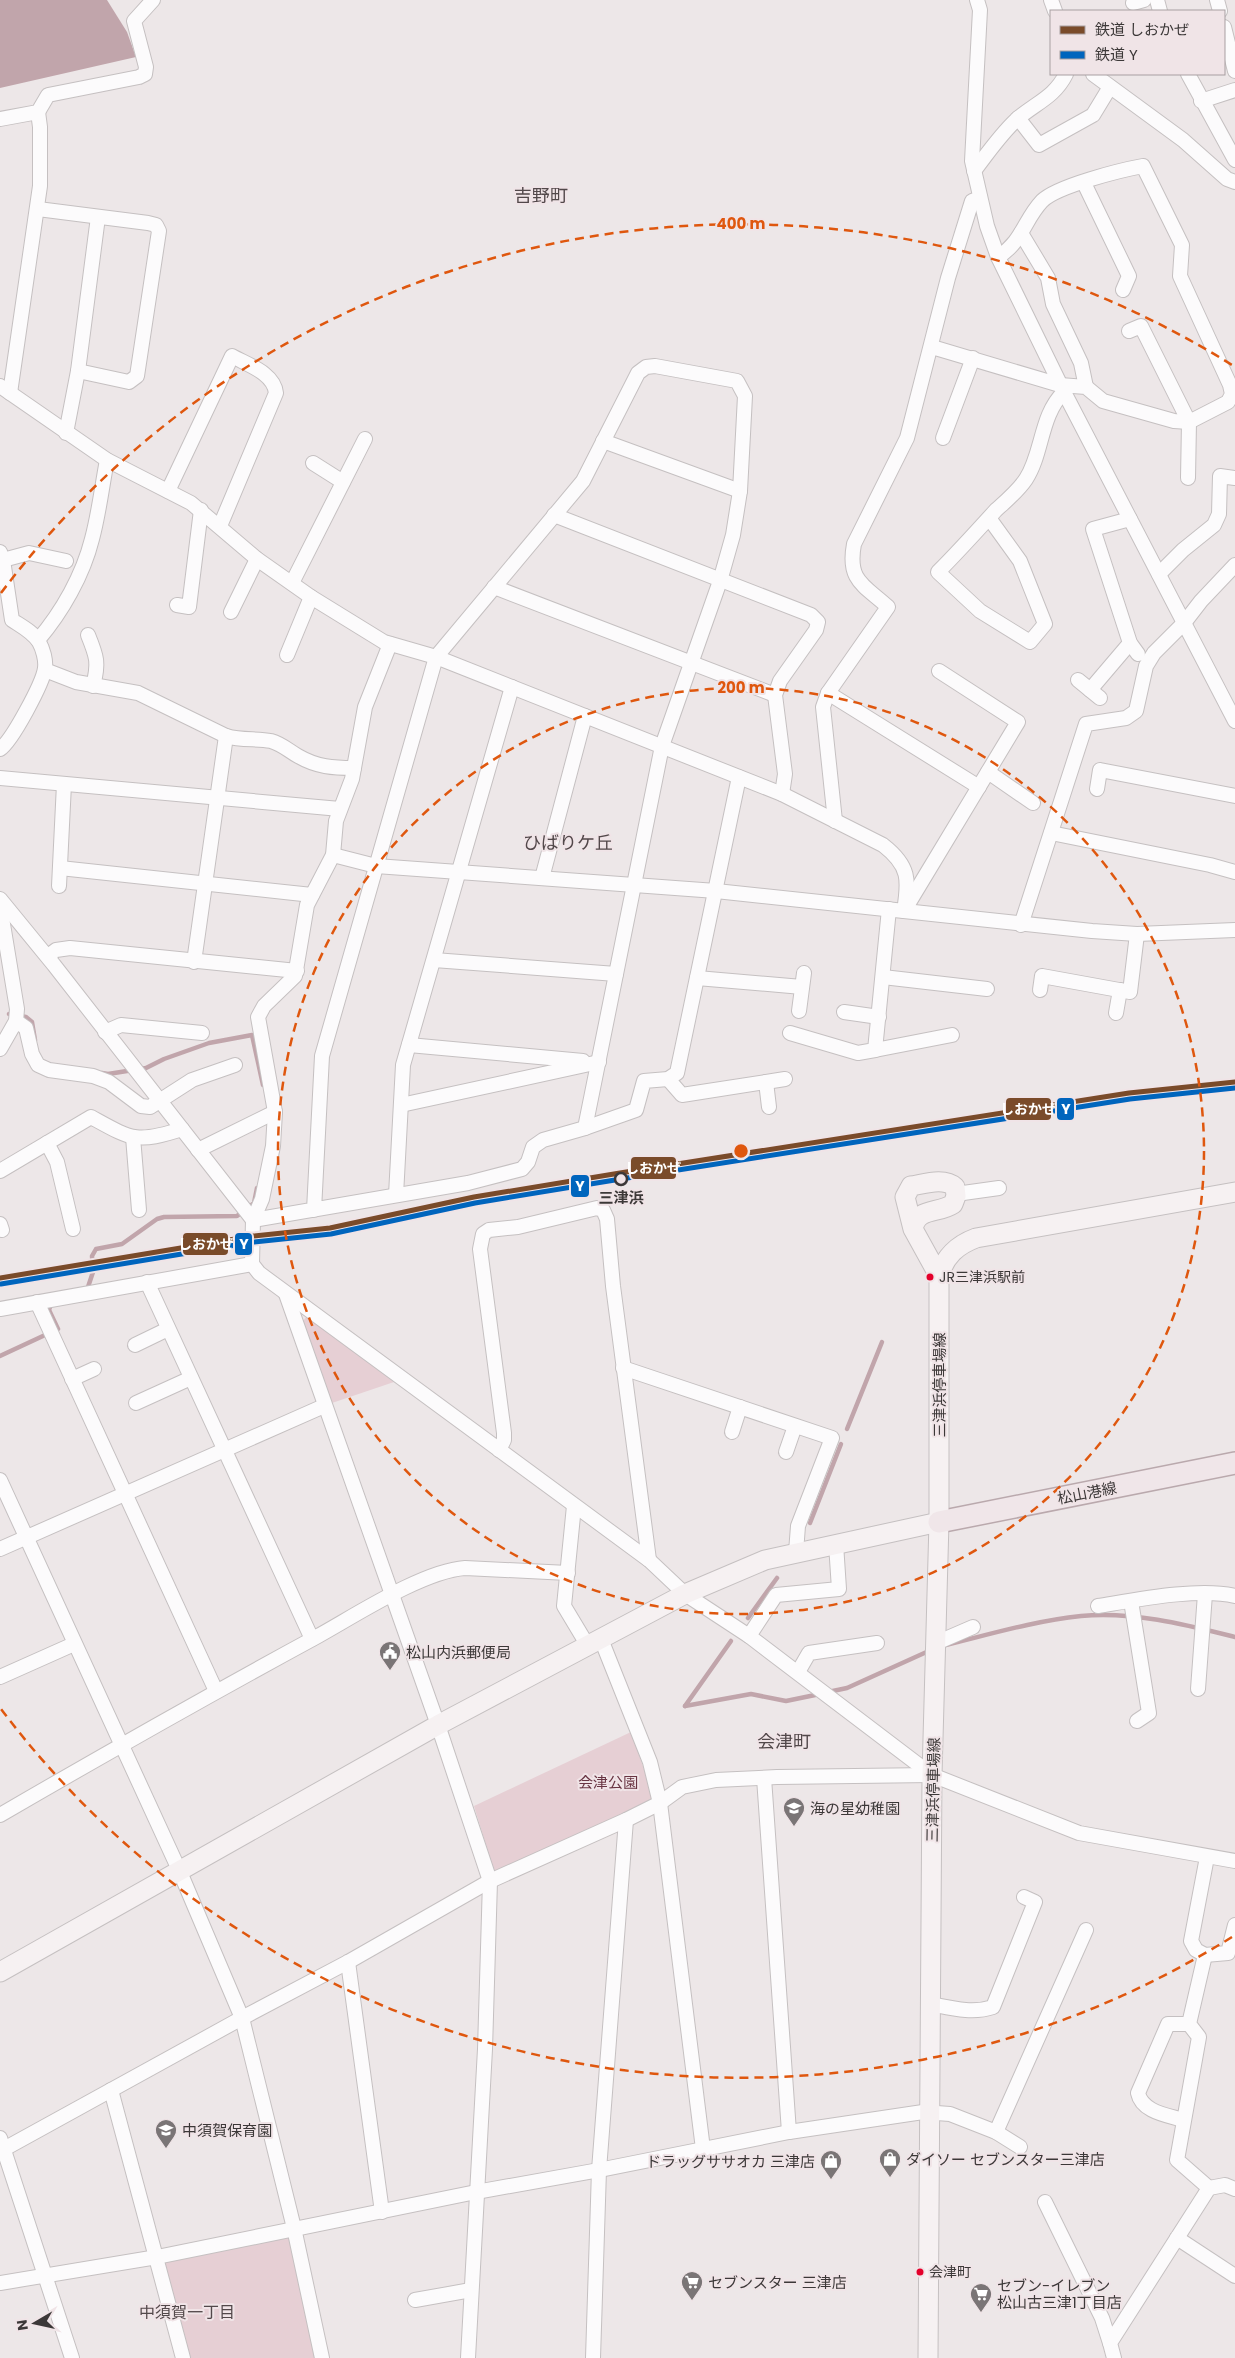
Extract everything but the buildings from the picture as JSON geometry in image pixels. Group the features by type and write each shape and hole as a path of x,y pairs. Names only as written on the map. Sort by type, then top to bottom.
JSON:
{"main road":[{"name":"松山港線","path":"939,1522 1235,1463"}],"street":[{"path":"153,0 134,21 146,67 145,74 139,77 48,95 38,112 40,166 38,209 5,390 107,460 201,510 258,559 311,597 384,642 436,657 782,794 883,845 897,856 908,879 904,911"},
{"path":"977,0 980,10 972,161 980,198 998,257 1062,388 1235,721"},
{"path":"1225,31 1235,71"},
{"path":"974,171 996,141 1018,118 1030,108 1048,98 1060,87 1066,75"},
{"path":"1094,75 1183,140 1227,180 1235,182"},
{"path":"1189,75 1235,160"},
{"path":"1018,118 1039,145 1093,115 1110,87"},
{"path":"1202,101 1235,90"},
{"path":"0,119 38,112"},
{"path":"998,257 1010,249 1043,200 1073,184 1084,183 1112,172 1143,166 1182,246 1180,276 1230,384 1232,394 1228,402 1189,422 1174,421 1103,401 1086,386 1081,363 1053,304 1048,278 1021,233"},
{"path":"1084,183 1129,276 1123,290"},
{"path":"835,821 823,707 828,693 888,607 857,578 853,571 851,560 858,535 907,438 932,347 948,278 972,202 980,198"},
{"path":"38,209 156,224 159,230 137,376 129,382 78,371"},
{"path":"66,433 78,371 98,216"},
{"path":"1129,331 1141,326 1189,422 1188,478"},
{"path":"932,347 973,358 1062,388 1086,386"},
{"path":"168,491 232,356 270,378 275,385 276,393 220,526"},
{"path":"943,438 973,358"},
{"path":"314,1210 322,1056 436,657 583,481 638,373 646,367 655,366 737,381 745,396 740,491 730,549 662,746 585,1128"},
{"path":"989,518 1020,561 1046,624 1030,642 980,611 938,572 989,518 1025,480 1033,464 1048,416 1062,388"},
{"path":"292,583 365,439"},
{"path":"603,442 740,491"},
{"path":"38,640 59,610 83,564 92,539 107,460"},
{"path":"313,463 343,482"},
{"path":"1159,574 1183,550 1214,525 1219,514 1220,476 1235,478"},
{"path":"177,605 189,607 201,510"},
{"path":"554,516 811,615 818,622 816,630 780,681 775,695 785,774 782,794"},
{"path":"1078,680 1095,694 1134,648 1094,529 1130,519"},
{"path":"0,749 6,745 23,717 45,670 44,659 38,640 6,620 2,556 29,553 66,561"},
{"path":"231,612 258,559"},
{"path":"1021,925 1086,724 1126,718 1136,711 1146,666 1154,653 1184,623 1200,601 1235,565"},
{"path":"494,588 775,695"},
{"path":"286,655 311,597"},
{"path":"88,635 97,657 98,666 93,686"},
{"path":"390,644 365,707 352,779 340,809 334,833 336,843 334,855 307,905 296,976 264,1006 258,1017 275,1112 269,1163 262,1199 253,1220 252,1264 259,1273 286,1294 649,1560 685,1594 749,1636 932,1775 1079,1833 1235,1861"},
{"path":"45,670 93,686 138,693 226,736 240,740 270,741 284,746 314,764 330,768 354,768"},
{"path":"904,911 1018,722 947,686 939,671"},
{"path":"396,1195 403,1065 512,687"},
{"path":"828,693 980,787"},
{"path":"542,878 585,716"},
{"path":"194,962 226,736"},
{"path":"1097,789 1100,770 1235,796"},
{"path":"988,772 1033,803"},
{"path":"253,1220 468,1183 522,1169 528,1162 533,1147 543,1140 636,1110 644,1081 668,1079 677,1073 739,777"},
{"path":"0,778 340,809"},
{"path":"59,886 64,784"},
{"path":"1051,832 1210,865 1235,872"},
{"path":"334,855 376,866 716,890 1021,925 1137,934 1235,930"},
{"path":"60,868 312,895"},
{"path":"0,899 48,956 105,1032 253,1220"},
{"path":"0,906 17,1009 16,1021 0,1049"},
{"path":"875,1050 889,909"},
{"path":"1040,990 1042,976 1130,992 1137,934"},
{"path":"48,956 56,950 70,948 297,971"},
{"path":"434,960 616,974"},
{"path":"883,977 987,989"},
{"path":"697,978 803,980 799,1011"},
{"path":"1116,1013 1120,990"},
{"path":"844,1012 878,1017"},
{"path":"16,1021 26,1028 32,1054 38,1065 49,1070 93,1076 109,1082 141,1106 150,1107 192,1080 235,1066"},
{"path":"105,1032 121,1025 202,1033"},
{"path":"790,1033 858,1053 952,1035"},
{"path":"409,1045 599,1062"},
{"path":"401,1105 599,1062"},
{"path":"668,1079 682,1096 785,1079"},
{"path":"766,1082 769,1107"},
{"path":"198,1150 275,1112"},
{"path":"0,1171 91,1117 125,1135 142,1139 182,1129"},
{"path":"133,1137 139,1210"},
{"path":"47,1143 58,1162 73,1229"},
{"name":"三津浜停車場線","path":"928,2358 932,1775 939,1522 939,1276 913,1229 906,1197 907,1190 911,1186 943,1182 950,1183 955,1187 956,1194"},
{"path":"913,1229 918,1216 948,1208 953,1204 956,1194 999,1188"},
{"path":"939,1276 945,1262 954,1250 976,1238 1235,1192"},
{"path":"499,1450 504,1440 504,1433 480,1249 482,1234 489,1230 518,1228 597,1208 603,1210 607,1219 623,1368 649,1560"},
{"path":"0,1309 252,1264"},
{"path":"147,1282 312,1639"},
{"path":"286,1294 438,1725 490,1881 485,2048 468,2358"},
{"path":"37,1302 216,1691"},
{"path":"135,1345 168,1330"},
{"path":"623,1368 832,1438 798,1526 796,1552"},
{"path":"72,1379 94,1369"},
{"path":"136,1403 191,1378"},
{"path":"0,1549 324,1406"},
{"path":"732,1432 740,1407"},
{"path":"786,1452 795,1426"},
{"path":"0,1480 180,1872 242,2018 294,2228 322,2358"},
{"path":"574,1506 564,1606 595,1643 650,1762 660,1803 703,2149"},
{"path":"0,1972 438,1725 685,1594 736,1570 796,1552 939,1522"},
{"path":"749,1636 776,1595 839,1589 836,1544"},
{"path":"0,1815 216,1691 392,1595 452,1569 568,1574"},
{"path":"1198,1689 1206,1594"},
{"path":"1098,1606 1161,1596 1206,1594 1235,1596"},
{"path":"1131,1601 1149,1713 1137,1721"},
{"path":"936,1649 973,1627"},
{"path":"798,1672 809,1653 877,1643"},
{"path":"0,1678 74,1644"},
{"path":"72,2358 2,2144 111,2090 348,1962 490,1881 626,1820 660,1803 682,1787 716,1780 932,1775"},
{"path":"764,1778 789,2132"},
{"path":"594,2358 599,2170 626,1820"},
{"path":"1207,1857 1191,1941 1196,1950 1204,1955 1228,1953 1235,1925"},
{"path":"930,2004 964,2010 983,2010 993,2006 1035,1902 1024,1897"},
{"path":"996,2132 1086,1930"},
{"path":"1204,1955 1189,2024 1199,2037 1177,2160 1209,2188 1225,2186 1235,2189"},
{"path":"348,1962 382,2212"},
{"path":"1183,2120 1147,2108 1141,2104 1138,2093 1168,2024 1189,2024"},
{"path":"111,2090 183,2358"},
{"path":"0,2283 157,2257 476,2192 599,2170 789,2132 929,2111 945,2112 996,2132 1020,2147"},
{"path":"1110,2343 1209,2188"},
{"path":"1046,2202 1102,2318 1114,2358"},
{"path":"1177,2238 1235,2276"},
{"path":"415,2300 471,2290"}],"green space":[{"path":"308,1315 394,1382 329,1404 303,1321"},
{"name":"会津公園","path":"631,1732 655,1801 494,1871 474,1806"},
{"path":"291,2233 317,2358 189,2358 162,2256"}],"shaded area":[{"path":"0,0 107,0 127,32 136,57 0,88"}],"waterway":[{"path":"9,1014 26,1017 32,1022 35,1040"},
{"path":"102,1073 108,1074 146,1068 164,1059 209,1043 252,1035 263,1085"},
{"path":"87,1290 93,1272 92,1256 96,1249 122,1244 157,1219 164,1217 237,1216 254,1203 257,1188"},
{"path":"0,1356 58,1329 49,1310 51,1304"},
{"path":"847,1429 882,1342"},
{"path":"810,1523 841,1444"},
{"path":"748,1618 777,1578"},
{"path":"946,1645 1046,1621 1101,1615 1120,1615 1160,1620 1235,1637"},
{"path":"685,1706 731,1641"},
{"path":"828,1692 847,1688 931,1650"},
{"path":"685,1706 751,1694 786,1701 820,1694"}],"rail line":[{"name":"しおかぜ","path":"0,1278 253,1236 330,1228 474,1197 620,1173 1129,1093 1235,1082"},
{"name":"Y","path":"1,1284 254,1242 331,1234 475,1203 621,1179 1130,1099 1235,1088"}],"place":[{"name":"三津浜","path":"621,1179"},
{"name":"JR三津浜駅前","path":"930,1277"},
{"name":"松山内浜郵便局","path":"390,1671"},
{"name":"海の星幼稚園","path":"794,1827"},
{"name":"中須賀保育園","path":"166,2149"},
{"name":"ダイソー セブンスター三津店","path":"890,2178"},
{"name":"ドラッグササオカ 三津店","path":"831,2180"},
{"name":"会津町","path":"920,2272"},
{"name":"セブンスター 三津店","path":"692,2301"},
{"name":"セブン-イレブン 松山古三津1丁目店","path":"981,2313"}],"district":[{"name":"吉野町","path":"541,195"},
{"name":"ひばりケ丘","path":"568,842"},
{"name":"会津町","path":"784,1741"},
{"name":"中須賀一丁目","path":"187,2312"}]}
